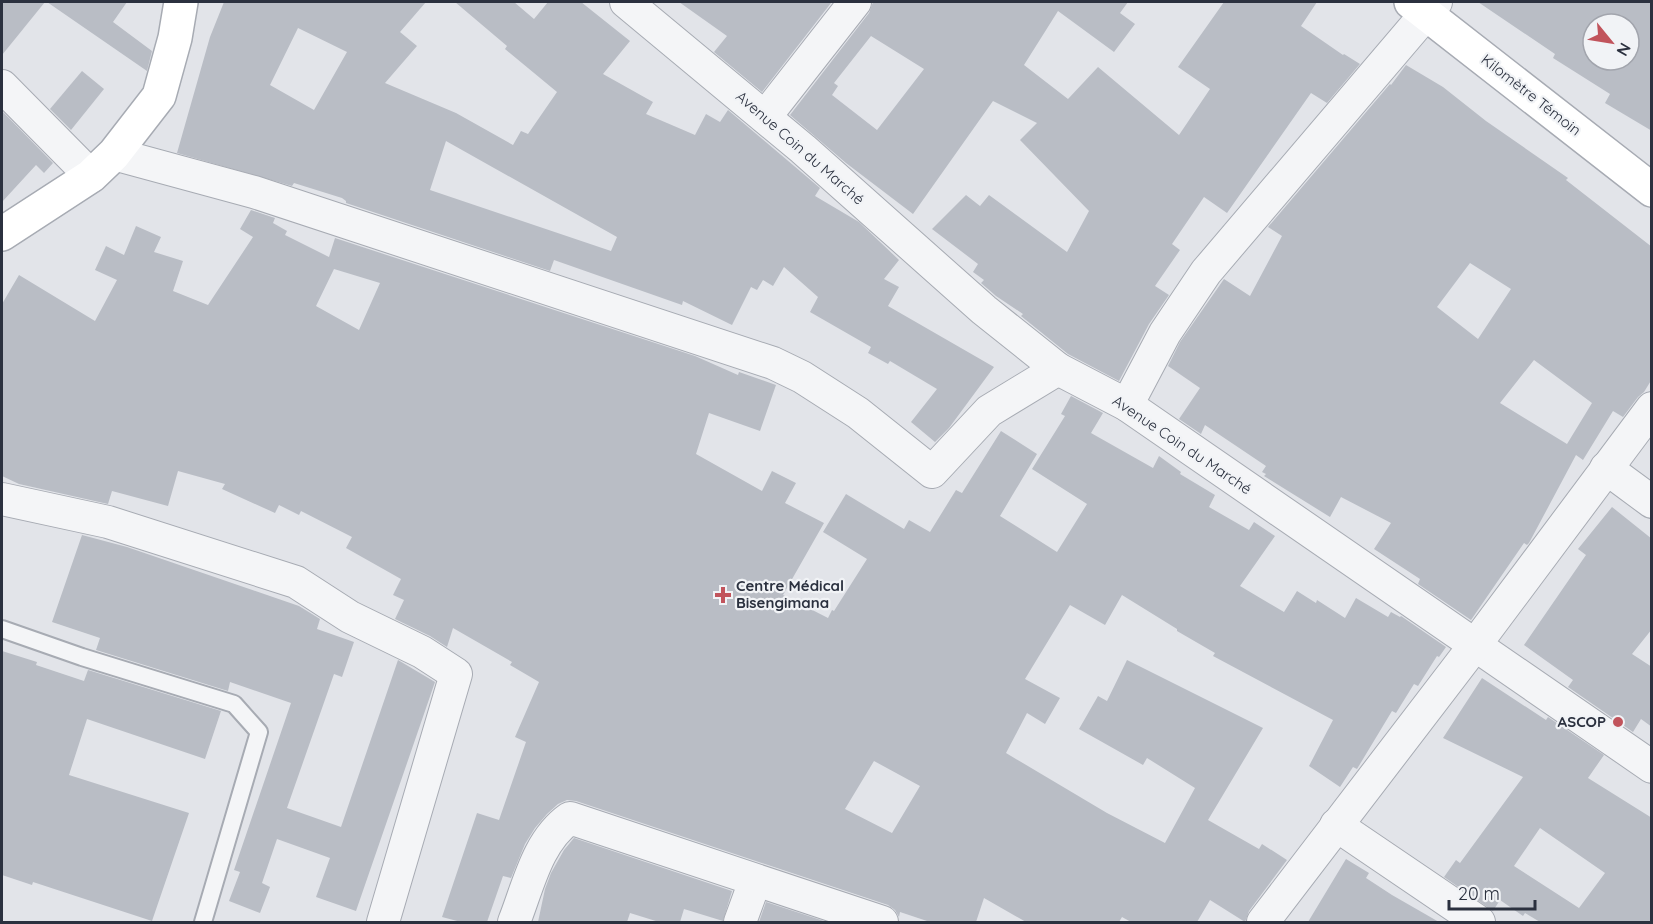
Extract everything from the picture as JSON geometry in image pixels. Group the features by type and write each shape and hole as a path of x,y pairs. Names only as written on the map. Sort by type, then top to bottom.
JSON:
{"main road":[{"path":"2,234 103,165 159,96 176,38 181,2"},
{"name":"Kilomètre Témoin","path":"1425,5 1652,190"}],"street":[{"path":"765,117 855,2"},
{"name":"Avenue Coin du Marché","path":"635,5 984,310 1058,369 1127,405 1652,767"},
{"path":"1127,405 1165,333 1206,272 1425,5"},
{"path":"2,86 103,165 265,196 773,363 802,377 858,413 932,472 989,411 1058,369"},
{"path":"1263,922 1475,645 1652,408"},
{"path":"1606,468 1652,502"},
{"path":"2,499 108,522 296,582 350,616 422,652 456,674 382,922"},
{"path":"514,922 545,844 559,826 570,818 882,922"},
{"path":"1336,825 1479,922"},
{"path":"740,922 755,881"}],"lane":[{"path":"2,629 234,704 259,732 203,922"}],"building":[{"path":"2,2 45,2 2,55"},
{"path":"47,2 127,2 113,22 152,51 147,71"},
{"path":"224,2 426,2 400,32 417,46 385,83 456,113 513,145 521,131 528,134 557,92 505,49 507,46 455,2 514,2 534,19 548,2 581,2 630,41 603,74 653,102 646,114 695,135 706,114 720,122 728,110 820,188 815,196 859,222 899,260 884,279 899,287 888,306 994,367 949,428 935,442 911,422 937,389 890,361 888,364 868,353 871,347 810,312 818,297 784,267 773,286 763,280 757,290 751,287 732,325 683,301 682,305 554,260 550,271 346,203 342,198 294,183 292,186 177,153 210,37","holes":["298,28 347,52 314,110 270,85","446,141 617,237 611,251 430,190"]},
{"path":"679,2 831,3 762,92 714,52 727,36"},
{"path":"873,2 1128,2 1120,13 1135,24 1114,52 1058,11 1024,65 1068,99 1098,67 1179,135 1210,89 1178,67 1224,2 1317,2 1301,26 1360,64 1327,103 1311,93 1227,213 1204,197 1172,244 1180,250 1155,286 1169,295 1149,324 1119,381 1068,354 1021,316 1023,314 996,296 981,283 984,280 973,272 978,264 932,229 966,195 980,206 989,195 1067,252 1089,211 1020,140 1037,123 993,101 913,214 846,163 790,115 869,13","holes":["871,36 924,69 877,130 832,95 838,86 834,83"]},
{"path":"1478,2 1652,2 1652,131 1605,103 1610,94 1553,58 1555,54"},
{"path":"1406,65 1443,87 1486,121 1568,178 1566,180 1652,247 1652,379 1623,417 1613,411 1583,460 1576,455 1529,543 1527,545 1524,543 1471,620 1418,584 1420,579 1374,549 1391,523 1341,497 1330,517 1264,476 1266,474 1262,472 1266,466 1205,425 1201,434 1179,419 1200,388 1168,366 1180,342 1224,279 1250,296 1282,236 1268,227","holes":["1470,263 1511,289 1478,339 1437,307","1534,360 1592,403 1567,444 1500,403"]},
{"path":"82,71 104,89 71,130 50,109"},
{"path":"2,111 53,163 44,173 36,165 2,202"},
{"path":"251,210 275,218 273,223 287,231 285,235 329,257 335,238 695,356 738,375 739,372 776,385 760,431 709,413 696,454 762,491 772,471 796,483 785,503 824,523 783,595 828,618 867,559 823,532 846,494 904,529 909,520 930,532 956,490 962,493 1001,431 1037,454 1000,516 1057,552 1087,504 1032,469 1065,416 1061,414 1071,396 1103,413 1091,433 1153,468 1159,456 1181,472 1180,474 1215,495 1209,507 1249,530 1254,522 1275,536 1240,586 1284,612 1297,591 1316,603 1317,600 1345,618 1356,598 1388,617 1391,612 1401,616 1446,647 1439,657 1437,656 1418,686 1414,684 1396,713 1392,711 1357,769 1353,767 1340,787 1309,766 1333,720 1213,656 1215,653 1122,595 1105,625 1070,605 1025,679 1060,698 1045,724 1027,713 1006,753 1107,813 1165,843 1195,788 1147,758 1143,765 1079,729 1098,696 1107,701 1127,660 1263,728 1208,820 1259,849 1262,844 1287,860 1249,911 1245,922 1210,900 1197,922 1131,922 1122,917 1119,922 1026,922 984,898 976,922 930,922 900,912 899,917 888,905 576,801 567,800 558,804 535,828 525,844 511,878 503,876 487,922 461,922 442,917 477,813 499,820 526,742 515,737 539,682 510,665 512,662 453,628 447,647 395,619 404,600 393,595 401,579 346,548 352,537 301,511 299,515 279,505 275,513 222,489 225,484 178,471 168,506 112,491 108,504 19,484 2,476 2,304 19,275 95,321 117,280 95,270 106,246 124,255 136,226 161,237 154,252 183,261 173,291 208,305 253,237 240,229","holes":["334,269 380,283 359,330 316,306","874,761 920,786 892,833 845,809"]},
{"path":"1612,507 1652,539 1652,629 1632,654 1652,667 1652,727 1641,719 1633,732 1568,687 1573,680 1524,645 1586,555 1578,549"},
{"path":"82,535 127,547 299,606 320,619 317,629 354,642 342,677 334,674 287,808 341,827 398,660 435,682 356,911 316,897 330,858 277,839 262,883 270,887 260,913 229,901 240,872 234,870 291,703 230,682 228,691 96,650 100,638 52,622"},
{"path":"2,651 84,681 88,670 221,711 205,759 87,719 69,775 189,813 152,921 33,882 32,885 2,875"},
{"path":"1482,678 1546,720 1548,717 1604,755 1588,778 1652,818 1652,922 1540,922 1525,913 1523,916 1500,900 1493,911 1444,877 1456,860 1460,863 1523,777 1443,738","holes":["1540,828 1605,873 1579,908 1514,866"]},
{"path":"574,838 732,891 723,921 684,909 680,922 659,922 630,913 627,922 538,922 551,873"},
{"path":"1346,859 1369,873 1366,878 1439,922 1308,922"},
{"path":"766,902 827,922 759,922"}],"place":[{"name":"Centre Médical Bisengimana","path":"723,595"},
{"name":"ASCOP","path":"1618,722"}]}
